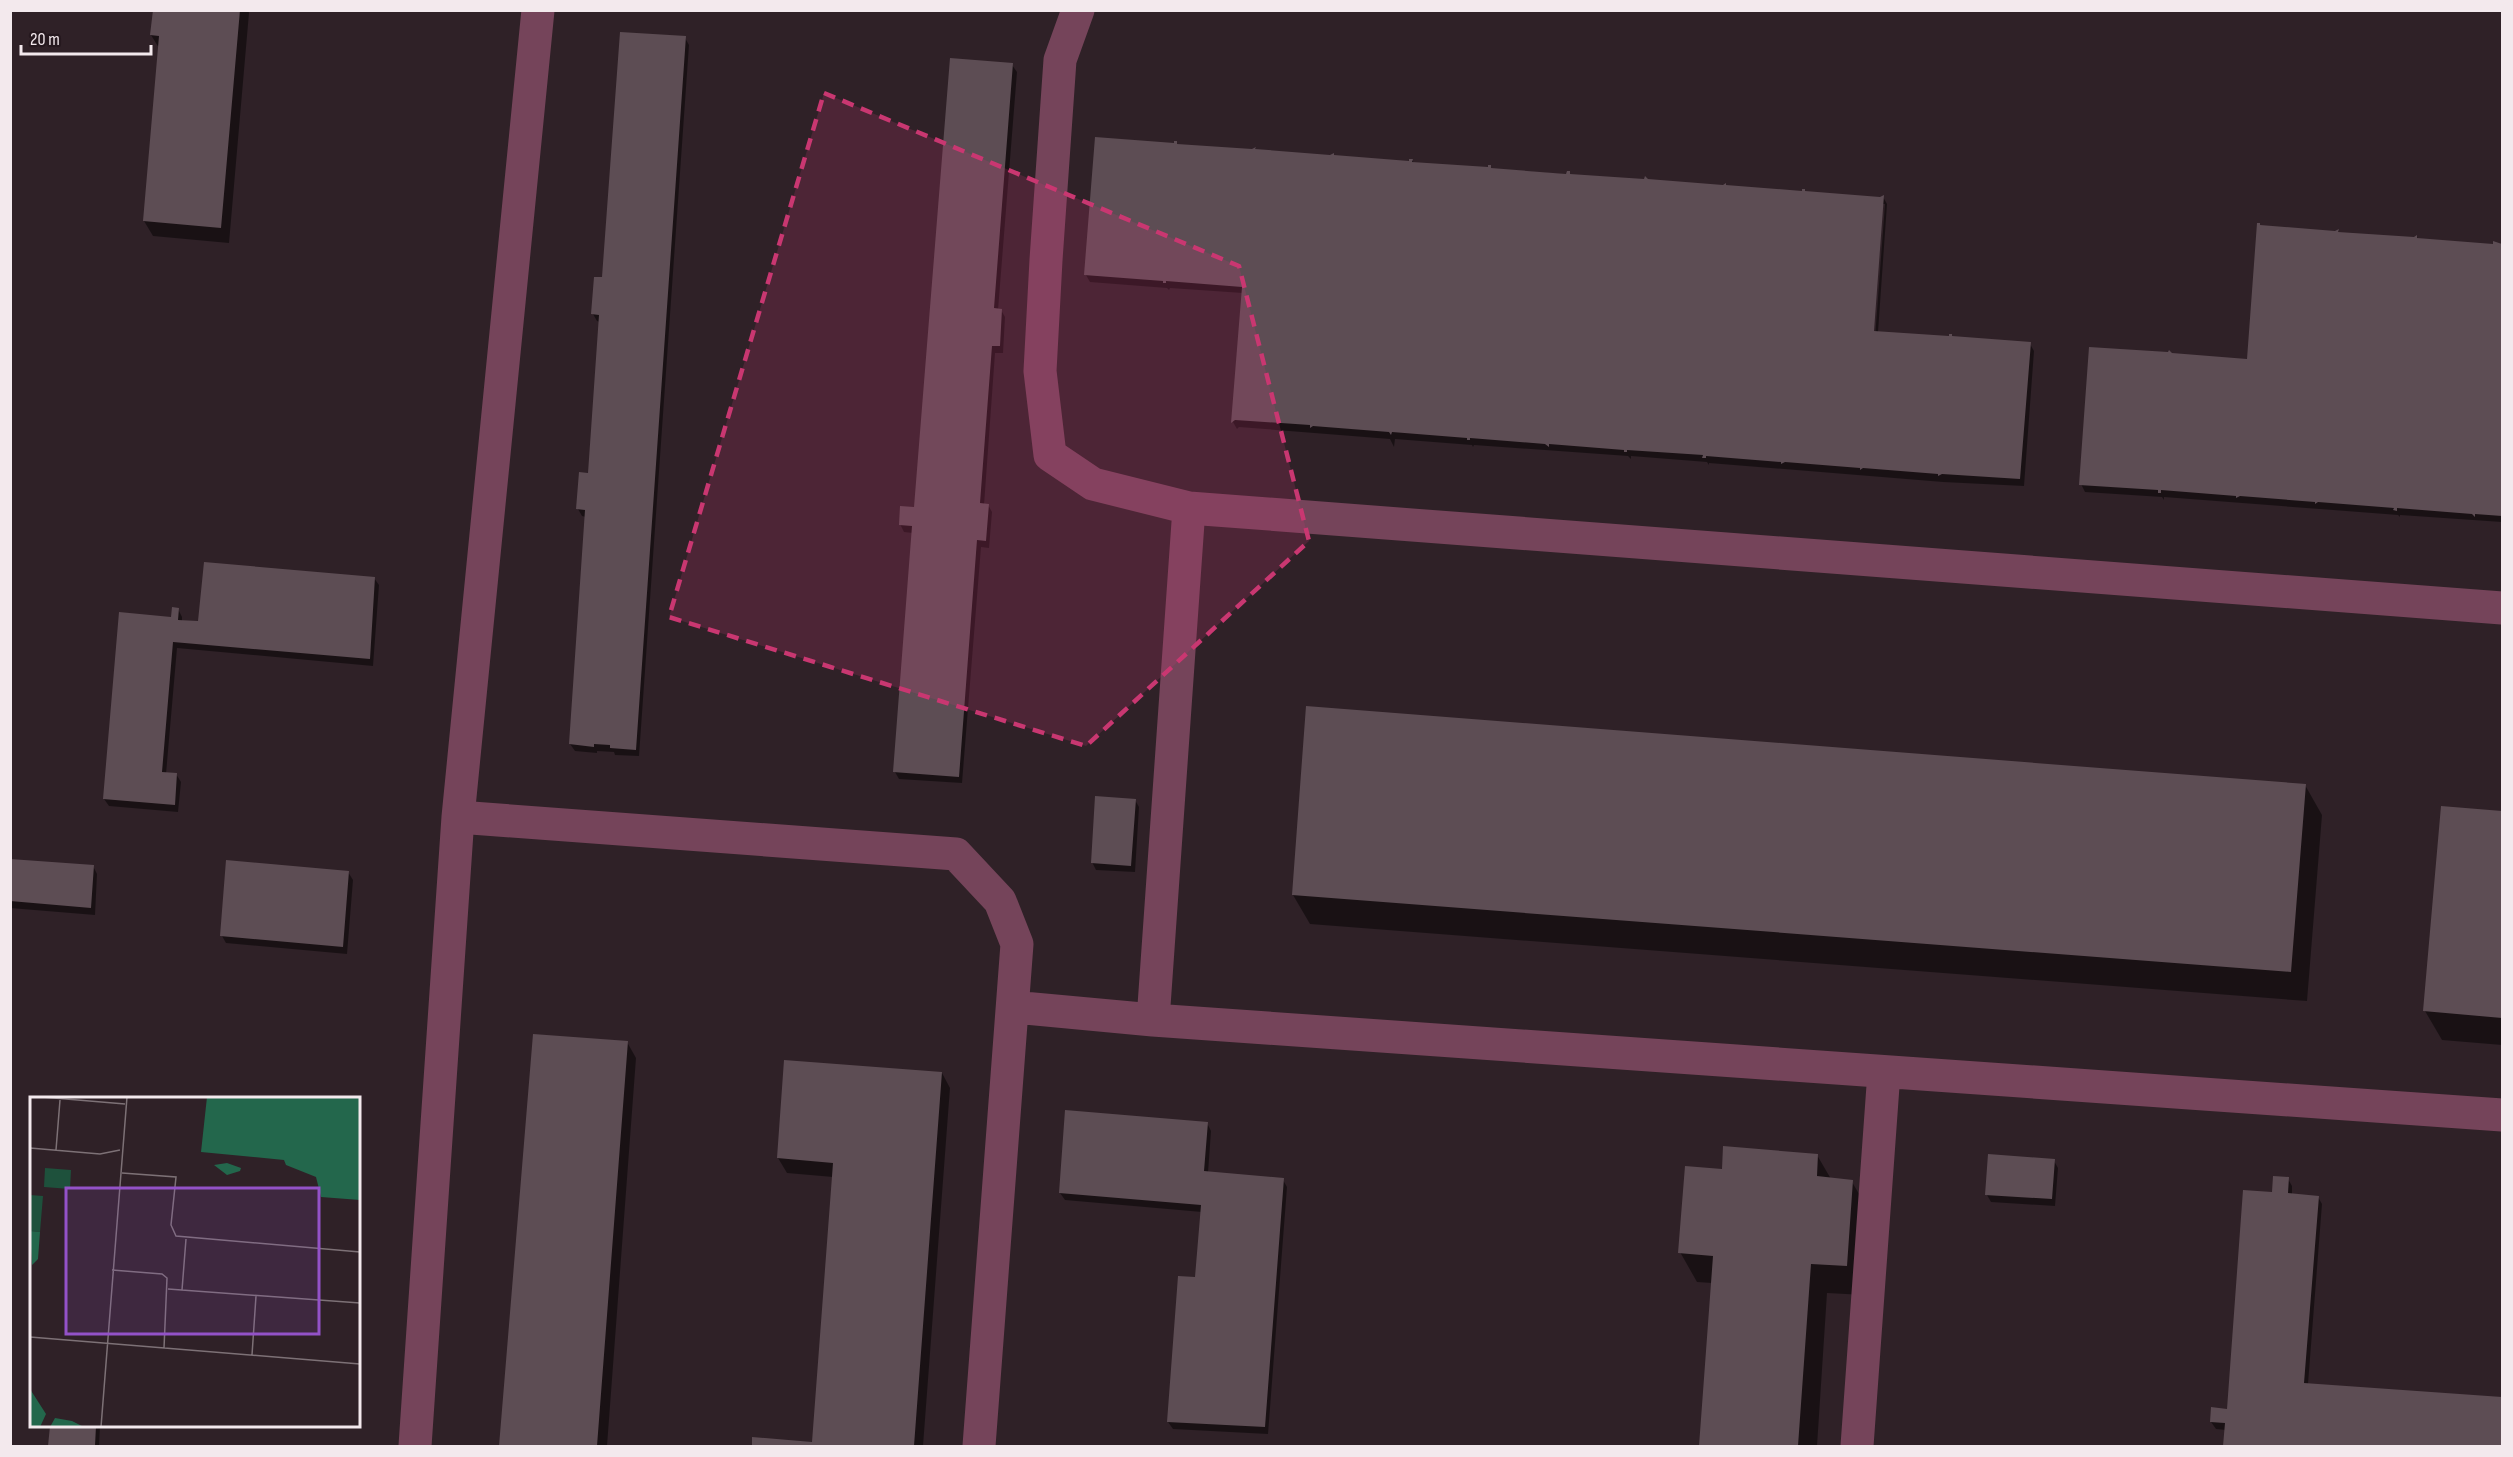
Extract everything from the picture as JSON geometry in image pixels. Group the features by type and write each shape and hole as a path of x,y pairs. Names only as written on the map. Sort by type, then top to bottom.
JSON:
{"lane":[{"path":"415,1446 458,817 538,10"},
{"path":"1078,10 1060,60 1040,371 1050,455 1093,484 1189,508 2502,608"},
{"path":"1154,1020 1189,508"},
{"path":"458,817 956,854 1000,902 1017,944 979,1446"},
{"path":"1013,1006 1154,1020 2502,1115"},
{"path":"1857,1446 1884,1072"}],"highlighted area":[{"path":"824,93 1239,266 1309,541 1086,746 669,617"}],"building":[{"path":"153,10 240,10 221,228 143,221 159,36 150,35"},
{"path":"620,32 686,36 636,750 610,748 610,745 594,744 594,747 569,744 585,510 576,509 579,472 588,473 599,315 591,314 594,277 602,277"},
{"path":"950,58 1013,63 994,308 1002,309 1000,346 992,346 980,503 989,504 986,541 977,540 959,777 893,772 912,526 899,525 900,506 914,507"},
{"path":"1095,137 1174,143 1177,141 1177,144 1252,149 1256,147 1255,149 1330,155 1334,153 1334,155 1409,161 1413,159 1412,162 1488,167 1491,165 1491,168 1566,174 1570,171 1570,174 1644,179 1645,176 1648,179 1723,185 1726,183 1726,185 1802,191 1805,189 1805,191 1880,197 1884,195 1874,331 1949,336 1952,334 1952,336 2031,342 2020,479 1942,474 1938,476 1938,474 1863,468 1860,470 1860,468 1785,462 1781,464 1781,462 1706,456 1702,458 1703,455 1627,450 1624,452 1624,450 1549,444 1549,447 1545,444 1470,438 1467,440 1467,438 1392,432 1391,435 1389,432 1313,426 1310,428 1310,425 1235,420 1231,423 1242,287 1166,281 1163,283 1163,281 1084,275"},
{"path":"2257,223 2335,231 2339,229 2338,232 2414,237 2417,235 2417,238 2493,244 2493,241 2502,244 2502,516 2475,514 2475,517 2472,514 2397,508 2397,511 2393,510 2394,508 2318,502 2315,504 2315,502 2240,496 2236,498 2236,496 2161,490 2161,493 2158,493 2158,490 2079,485 2089,347 2168,352 2169,350 2172,353 2247,359"},
{"path":"204,562 375,577 370,659 173,642 162,772 177,773 175,805 103,799 119,612 171,617 172,607 179,608 178,620 198,621"},
{"path":"1306,706 2306,784 2291,972 1292,895"},
{"path":"1095,796 1136,799 1131,866 1091,863"},
{"path":"2441,806 2502,811 2502,1018 2423,1011"},
{"path":"10,859 94,865 91,908 10,901"},
{"path":"226,860 349,871 343,947 220,936"},
{"path":"533,1034 628,1041 597,1446 499,1446"},
{"path":"784,1060 942,1072 914,1446 752,1446 752,1437 812,1442 833,1163 777,1158"},
{"path":"1065,1110 1208,1122 1204,1171 1284,1178 1265,1427 1167,1422 1178,1276 1195,1277 1201,1205 1059,1193"},
{"path":"1723,1146 1818,1154 1817,1176 1853,1180 1847,1266 1811,1264 1798,1446 1699,1446 1713,1256 1678,1253 1685,1166 1722,1169"},
{"path":"1988,1154 2055,1159 2052,1199 1985,1195"},
{"path":"2273,1176 2289,1177 2288,1193 2319,1196 2304,1383 2502,1397 2502,1446 2223,1446 2225,1423 2210,1422 2211,1407 2227,1409 2243,1190 2272,1192"},
{"path":"50,1427 96,1427 95,1446 48,1446"}]}
